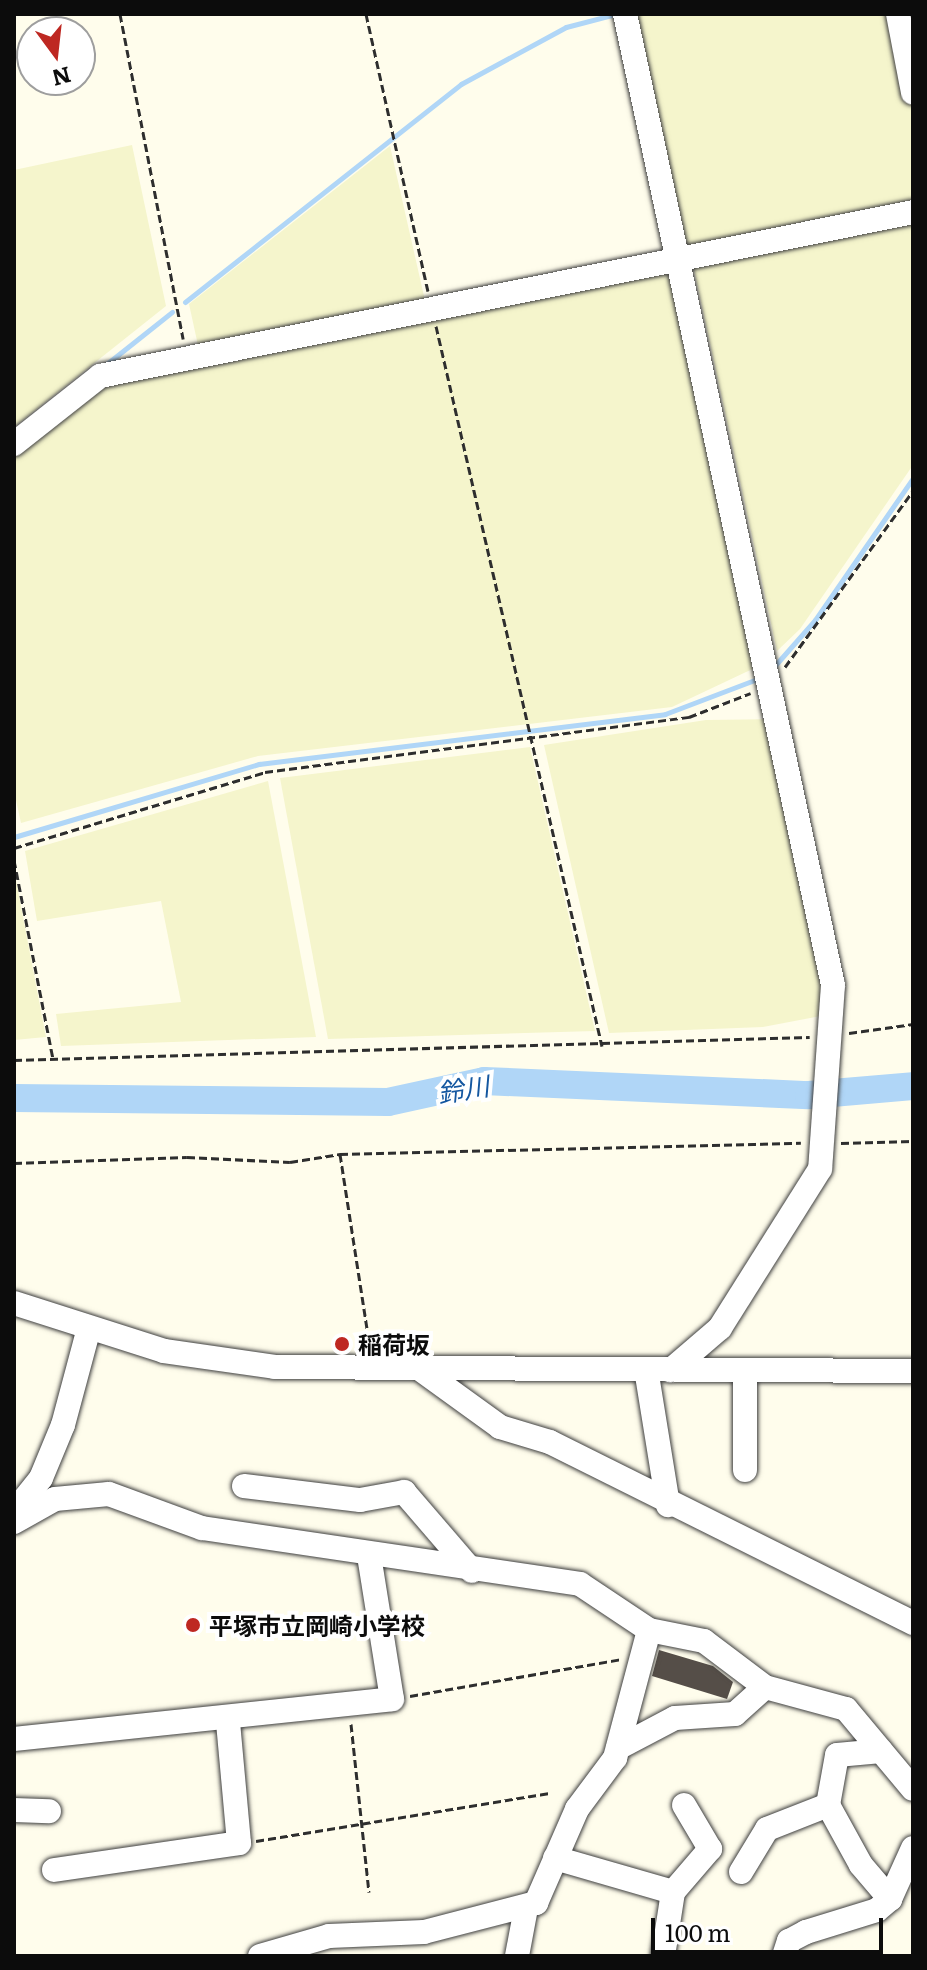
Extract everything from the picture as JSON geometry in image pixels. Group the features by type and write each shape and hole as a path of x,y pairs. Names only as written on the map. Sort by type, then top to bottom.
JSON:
{"street":[{"path":"625,14 825,929 833,985 820,1169 805,1199 732,1311 671,1370"},
{"path":"898,14 913,93"},
{"path":"14,444 100,376 913,212"},
{"path":"14,1303 89,1328 219,1362 420,1369 913,1371"},
{"path":"14,1512 52,1452 89,1328"},
{"path":"420,1369 500,1427 550,1442 668,1505 913,1623"},
{"path":"646,1369 668,1505"},
{"path":"745,1370 745,1470"},
{"path":"244,1486 360,1500 404,1492 472,1571"},
{"path":"14,1522 55,1499 109,1494 202,1528 472,1571 580,1584 649,1630 704,1641 765,1687 846,1709 913,1789"},
{"path":"14,1739 228,1721 349,1708 392,1699 369,1555"},
{"path":"260,1956 329,1936 372,1945 526,1908 543,1895 555,1858 577,1809 618,1748 649,1630"},
{"path":"618,1748 675,1718 735,1714 765,1687"},
{"path":"54,1870 239,1843 228,1721"},
{"path":"881,1751 837,1755 828,1805 861,1865 890,1899"},
{"path":"663,1956 673,1892 710,1849 684,1805"},
{"path":"741,1872 767,1829 828,1805"},
{"path":"14,1810 49,1811"},
{"path":"784,1956 797,1936 877,1910 890,1899 913,1848"},
{"path":"555,1858 673,1892"},
{"path":"517,1956 526,1908"}],"path":[{"path":"120,14 187,358"},
{"path":"366,14 432,310 535,739 602,1046"},
{"path":"14,848 265,772 689,717 732,703 770,678 809,641 913,491"},
{"path":"14,860 53,1059"},
{"path":"14,1060 602,1046 829,1035 913,1024"},
{"path":"14,1163 187,1157 290,1162 340,1154 913,1141"},
{"path":"340,1154 373,1368"},
{"path":"392,1699 642,1655"},
{"path":"349,1708 369,1892"},
{"path":"239,1843 363,1828 548,1793"}],"green space":[{"path":"636,14 895,14 913,105 913,206 688,252"},
{"path":"132,145 166,306 14,427 14,170"},
{"path":"390,146 426,305 199,350 189,304"},
{"path":"913,217 913,465 800,629 777,651 693,265"},
{"path":"677,271 763,664 672,707 258,756 21,823 14,791 14,454 105,380"},
{"path":"773,719 826,1015 763,1027 609,1033 544,745 706,720"},
{"path":"530,747 595,1031 328,1039 280,778"},
{"path":"268,781 316,1037 61,1046 56,1014 181,1002 161,901 37,921 25,851"},
{"path":"14,870 46,1037 14,1040"}],"building":[{"path":"659,1650 713,1666 733,1682 727,1699 652,1676"}],"waterway":[{"path":"185,302 461,84 566,27 616,14"},
{"path":"104,366 172,312"},
{"path":"771,670 815,620 913,478"},
{"path":"14,837 259,764 665,714 760,678"},
{"name":"鈴川","path":"14,1098 388,1102 484,1081 809,1095 913,1086"}],"place":[{"name":"稲荷坂","path":"342,1344"},
{"name":"平塚市立岡崎小学校","path":"193,1625"}]}
